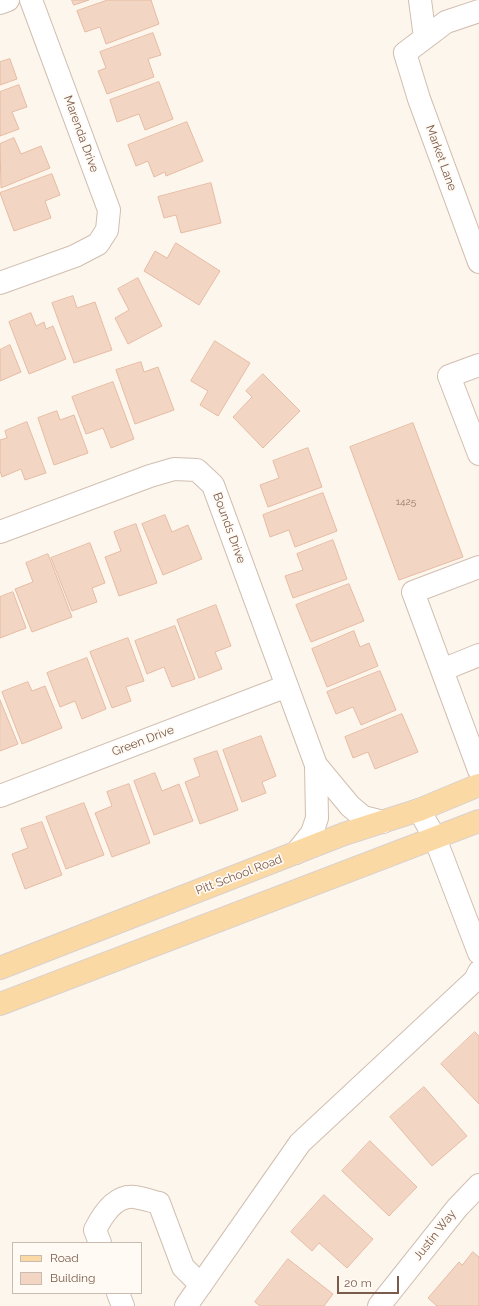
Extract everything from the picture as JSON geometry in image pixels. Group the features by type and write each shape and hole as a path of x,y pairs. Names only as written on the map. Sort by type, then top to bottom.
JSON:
{"main road":[{"name":"Pitt School Road","path":"0,968 344,834 419,810 479,785"},
{"path":"0,1004 479,821"}],"street":[{"path":"0,3 8,0"},
{"name":"Marenda Drive","path":"0,283 75,256 98,244 107,230 109,210 31,0"},
{"path":"420,0 425,38 446,22 479,11"},
{"name":"Market Lane","path":"425,38 405,53 419,99 479,262"},
{"path":"479,365 450,376 479,454"},
{"name":"Bounds Drive","path":"0,532 150,476 174,469 197,470 213,485 316,765 317,818 312,833 296,853"},
{"path":"479,567 413,592 479,770"},
{"path":"442,670 479,656"},
{"name":"Green Drive","path":"0,796 287,686"},
{"name":"Bounds Drive","path":"316,765 350,806 363,818 383,822"},
{"path":"419,810 435,838 479,953"},
{"path":"186,1306 300,1143 475,980 479,972"},
{"name":"Justin Way","path":"379,1306 457,1208 479,1185"},
{"path":"100,1242 95,1230 101,1217 118,1201 133,1197 159,1203 183,1267 201,1285"},
{"path":"118,1294 123,1306"}],"building":[{"path":"72,0 89,0 74,5"},
{"path":"108,0 151,0 159,24 106,44 100,27 85,32 77,11"},
{"path":"153,33 161,55 148,59 154,77 107,94 98,71 106,68 100,52"},
{"path":"10,59 17,79 0,85 0,62"},
{"path":"159,82 173,119 145,130 139,114 117,122 110,100"},
{"path":"19,85 27,107 12,112 19,129 0,136 0,92"},
{"path":"187,122 203,161 166,176 165,172 154,177 148,161 136,166 128,145"},
{"path":"14,138 21,154 41,146 50,168 1,188 0,144"},
{"path":"52,174 60,195 45,201 51,218 14,231 0,193"},
{"path":"211,183 221,223 181,233 176,215 164,218 158,197"},
{"path":"176,243 220,271 199,305 144,271 155,251 167,258"},
{"path":"138,278 162,326 128,344 115,318 129,310 118,289"},
{"path":"73,296 77,308 95,302 112,350 74,363 52,303"},
{"path":"31,313 36,326 44,322 46,329 53,326 66,359 29,374 9,322"},
{"path":"215,341 250,363 218,416 200,405 208,391 191,381"},
{"path":"10,345 21,372 0,381 0,350"},
{"path":"141,362 144,372 158,367 174,410 135,424 116,370"},
{"path":"263,374 300,411 263,448 233,417 252,397 246,391"},
{"path":"113,382 134,439 111,448 103,428 86,434 72,397"},
{"path":"57,411 60,420 74,415 88,453 54,465 38,418"},
{"path":"27,422 46,473 25,480 21,469 2,477 0,471 0,440 7,438 5,431"},
{"path":"413,423 463,557 399,580 350,447"},
{"path":"308,448 322,487 268,507 260,485 279,478 273,461"},
{"path":"323,493 337,531 295,547 289,530 270,537 263,515"},
{"path":"165,515 172,532 188,525 202,559 163,575 142,524"},
{"path":"136,524 157,583 119,596 105,557 121,551 114,532"},
{"path":"333,540 347,579 293,598 285,576 303,570 297,554"},
{"path":"90,543 105,583 92,588 97,602 72,611 51,558"},
{"path":"48,554 72,617 32,632 15,589 33,582 26,563"},
{"path":"349,584 364,621 311,642 296,605"},
{"path":"13,592 26,628 0,638 0,597"},
{"path":"216,605 231,646 215,652 222,669 199,678 177,620"},
{"path":"175,626 195,679 172,687 164,667 147,674 135,641"},
{"path":"354,631 360,647 369,643 378,666 327,687 312,649"},
{"path":"128,638 144,681 126,687 131,701 112,708 90,652"},
{"path":"87,658 106,709 82,719 75,701 60,707 47,673"},
{"path":"380,671 396,710 361,725 353,707 336,714 327,692"},
{"path":"28,682 32,691 45,686 62,728 22,744 2,692"},
{"path":"0,700 18,744 0,751"},
{"path":"402,714 418,752 375,769 368,752 353,758 345,737"},
{"path":"261,736 276,776 262,782 266,793 242,802 223,750"},
{"path":"217,751 238,810 200,824 185,782 200,776 194,759"},
{"path":"155,773 162,791 179,784 193,821 154,835 134,781"},
{"path":"129,784 150,843 112,857 95,813 112,806 107,792"},
{"path":"84,803 104,855 66,869 46,817"},
{"path":"42,822 62,875 25,889 12,854 28,848 21,829"},
{"path":"475,1032 479,1036 479,1104 441,1064"},
{"path":"424,1087 467,1136 432,1166 390,1117"},
{"path":"370,1141 417,1187 389,1216 342,1171"},
{"path":"324,1195 373,1239 347,1268 319,1243 312,1251 291,1232"},
{"path":"473,1252 479,1257 479,1306 437,1306 428,1298 459,1262 462,1265"},
{"path":"288,1259 333,1294 324,1306 260,1306 255,1302"}]}
